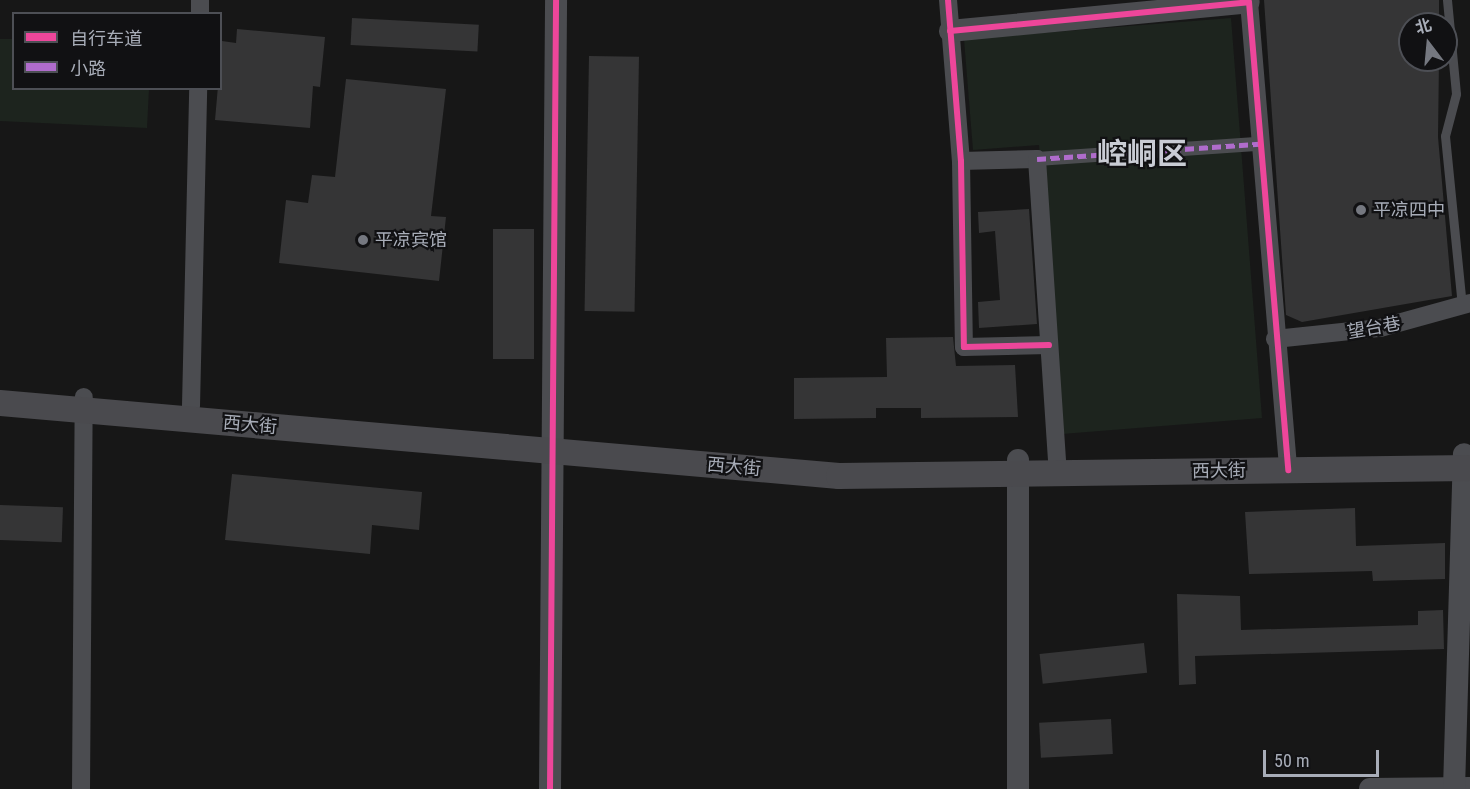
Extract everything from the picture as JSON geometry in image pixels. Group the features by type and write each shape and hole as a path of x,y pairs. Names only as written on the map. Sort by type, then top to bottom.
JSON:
{"main road":[{"name":"西大街","path":"0,389 83,403 551,444"},
{"name":"西大街","path":"0,403 191,406 839,476 1018,467 1467,461"},
{"name":"西大街","path":"1018,467 1057,460 1288,464"}],"street":[{"path":"550,789 556,0"},
{"path":"948,0 961,161 964,347 1049,345"},
{"path":"950,31 1249,2 1275,339 1288,464"},
{"path":"191,406 198,90"},
{"path":"961,161 1037,159 1259,144"},
{"path":"1037,159 1057,460"},
{"name":"望台巷","path":"1275,339 1380,328 1466,306"},
{"path":"81,789 83,403"},
{"path":"1370,789 1459,788 1467,461"},
{"path":"1018,467 1018,789"}],"lane":[{"path":"1447,0 1456,94 1445,136 1466,306"}],"shaded area":[{"path":"1231,18 1262,418 1062,434 1039,145 973,150 964,39"},
{"path":"0,39 12,39 12,90 149,90 147,128 0,121"}],"building":[{"name":"平凉四中","path":"1264,0 1439,0 1439,12 1398,12 1398,72 1439,72 1438,137 1452,296 1302,322 1286,315"},
{"path":"352,18 479,25 477,52 351,45"},
{"path":"237,29 325,37 320,87 313,86 310,128 215,120 218,90 222,90 222,41 236,43"},
{"path":"589,56 639,57 635,312 585,311"},
{"path":"346,79 446,89 431,216 446,217 439,281 279,263 286,200 308,203 312,175 335,177"},
{"path":"1029,209 1037,324 979,328 978,302 1000,300 995,231 979,233 978,212"},
{"path":"493,229 534,229 534,359 493,359"},
{"path":"953,337 956,366 1015,365 1018,417 921,418 921,408 876,408 876,418 794,419 794,378 887,377 886,338"},
{"path":"232,474 422,492 419,530 372,525 370,554 225,540"},
{"path":"0,505 63,507 62,542 0,540"},
{"path":"1355,508 1356,546 1445,543 1445,579 1373,581 1372,571 1249,574 1245,512"},
{"path":"1177,594 1240,596 1241,630 1418,625 1418,611 1443,610 1444,649 1195,656 1196,684 1179,685"},
{"path":"1144,643 1147,673 1043,684 1040,654"},
{"path":"1111,719 1113,754 1041,758 1039,723"}],"marked path":[{"path":"1037,159 1259,144"}],"cycle path":[{"path":"550,789 556,0"},
{"path":"948,0 961,161 964,347 1049,345"},
{"path":"950,31 1249,2 1288,470"}],"place":[{"name":"平凉四中","path":"1361,210"},
{"name":"平凉宾馆","path":"363,240"}],"district":[{"name":"崆峒区","path":"1142,154"}]}
